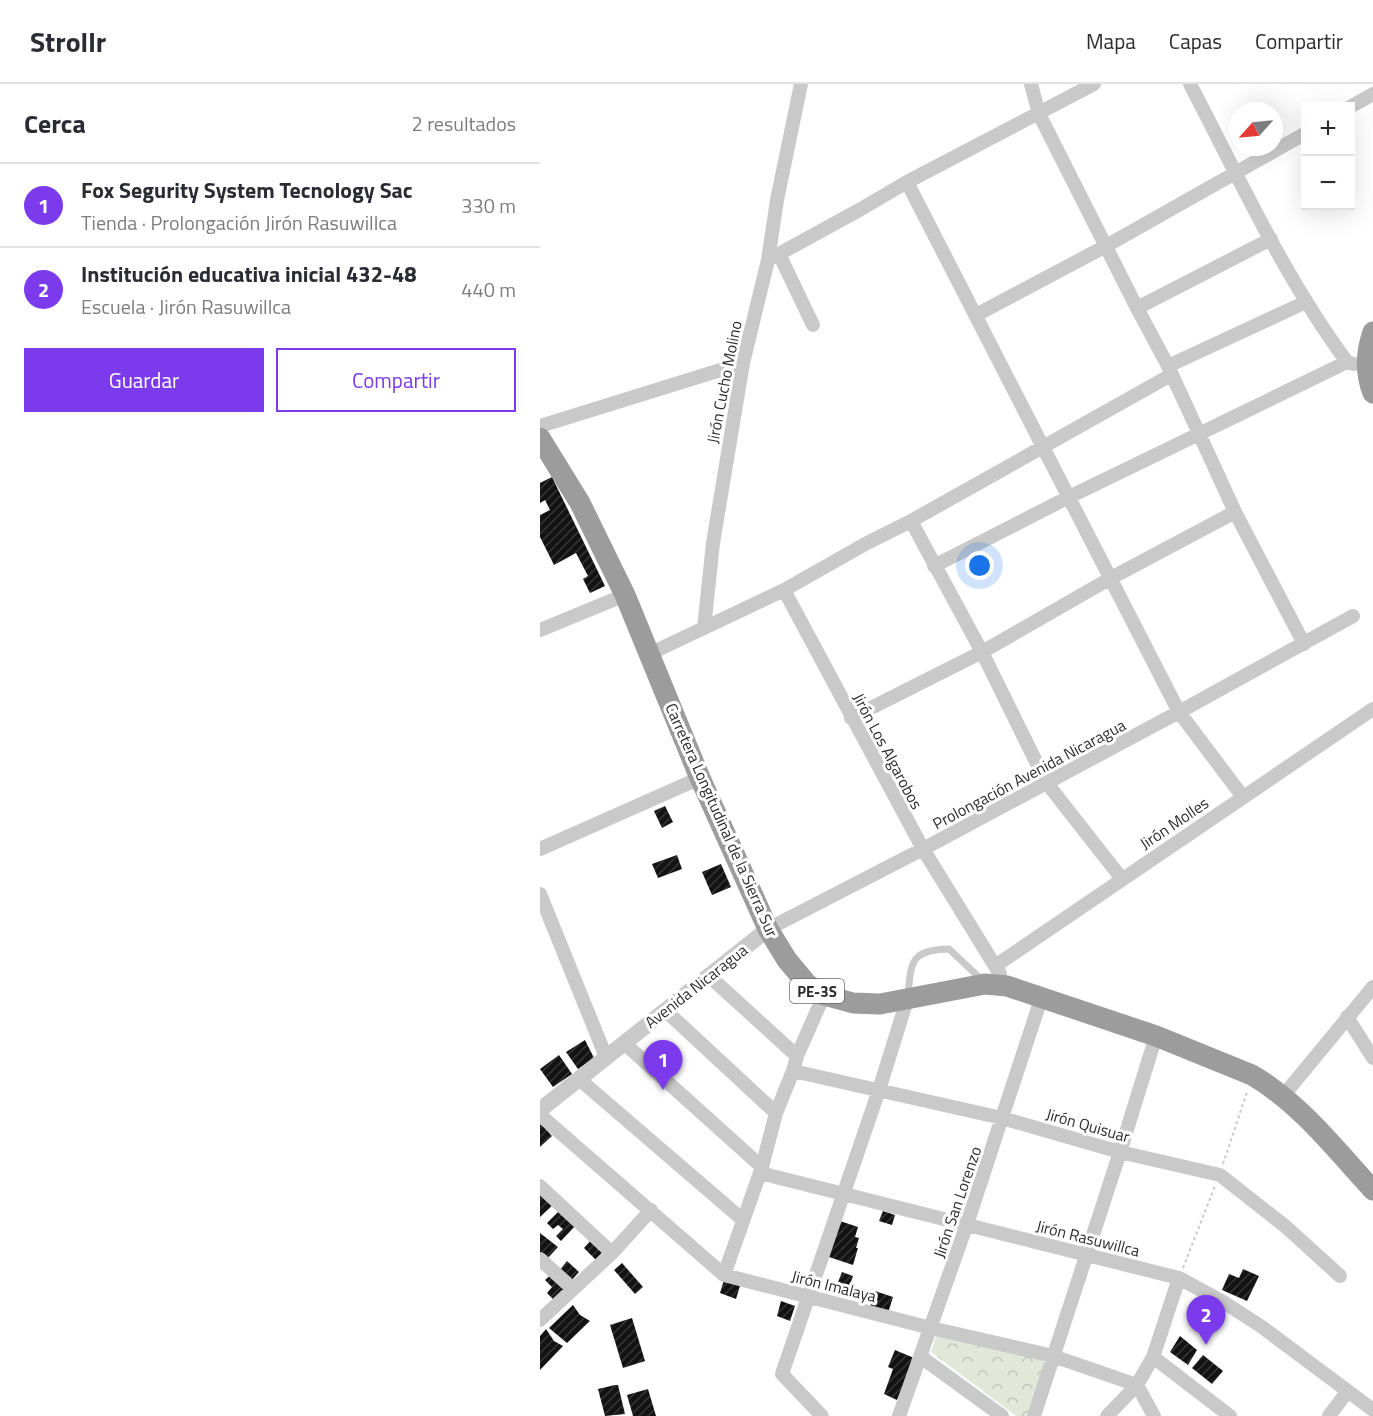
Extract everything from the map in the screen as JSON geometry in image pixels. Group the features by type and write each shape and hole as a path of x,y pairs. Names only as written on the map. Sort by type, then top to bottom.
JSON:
{"highway":[{"path":"1373,332 1368,348 1367,369 1373,393"},
{"name":"Carretera Longitudinal de la Sierra Sur","path":"540,438 580,503 625,595 700,778 768,929 787,960 807,985 824,995 853,1003 880,1004 907,1000 990,975 1007,986 1156,1036 1252,1075 1282,1096 1308,1119 1373,1190"}],"street":[{"name":"Jirón Cucho Molino","path":"704,628 713,543 742,363 773,257 777,200 801,84"},
{"path":"1031,84 1039,114 1201,434 1235,512 1304,644"},
{"path":"813,325 773,257 908,182 1094,84"},
{"path":"1190,84 1306,302 1347,362 1367,369"},
{"path":"1355,103 1371,92"},
{"path":"976,315 1106,246 1301,135"},
{"path":"908,182 1179,712 1243,797"},
{"path":"1137,309 1271,239"},
{"path":"649,654 784,590 1042,447 1169,370 1306,302"},
{"path":"934,566 1068,497 1347,362"},
{"path":"540,426 742,363"},
{"path":"851,718 982,652 1111,578 1235,512"},
{"path":"911,521 982,652 1046,782 1122,879"},
{"name":"Jirón Los Algarobos","path":"784,590 990,975"},
{"path":"540,630 625,595"},
{"name":"Prolongación Avenida Nicaragua","path":"768,929 923,849 1353,616"},
{"name":"Jirón Molles","path":"990,975 1122,879 1373,710"},
{"path":"540,849 700,778"},
{"path":"540,894 606,1057"},
{"name":"Avenida Nicaragua","path":"540,1110 768,929"},
{"path":"709,976 797,1056"},
{"path":"1282,1096 1373,987"},
{"path":"724,1275 761,1170 776,1113 797,1056 824,995"},
{"name":"Jirón San Lorenzo","path":"899,1416 932,1328 1042,996"},
{"path":"822,1416 782,1374 879,1090 907,1000"},
{"path":"666,1011 776,1113"},
{"path":"1347,1017 1373,1058"},
{"path":"1034,1416 1156,1036"},
{"path":"624,1043 761,1170"},
{"name":"Jirón Quisuar","path":"793,1071 1002,1118 1120,1152 1220,1175 1285,1226 1340,1276"},
{"path":"579,1079 743,1220"},
{"name":"Jirón Imalaya","path":"540,1115 724,1275 1053,1356 1137,1385"},
{"name":"Jirón Rasuwillca","path":"761,1170 1179,1278 1225,1303 1262,1327 1373,1410"},
{"path":"540,1186 612,1253"},
{"path":"540,1320 612,1253 651,1210"},
{"path":"540,1259 573,1289"},
{"path":"1107,1416 1137,1385 1153,1358 1179,1278"},
{"path":"921,1358 1002,1416"},
{"path":"1153,1358 1230,1416"},
{"path":"1137,1385 1154,1416"},
{"path":"1329,1416 1347,1392"}],"lane":[{"path":"907,1000 910,967 916,957 933,950 949,949 990,975"}],"green space":[{"path":"943,1333 1042,1359 1045,1365 1028,1416 1016,1416 931,1352 936,1336"}],"building":[{"path":"552,477 605,586 590,593 583,579 588,576 576,553 554,565 540,537 540,515 550,510 545,500 540,503 540,483"},
{"path":"665,806 673,822 662,828 654,811"},
{"path":"677,855 682,869 658,878 652,864"},
{"path":"721,864 731,887 712,895 702,872"},
{"path":"585,1040 594,1058 578,1069 566,1052"},
{"path":"559,1055 572,1074 553,1087 540,1069"},
{"path":"540,1123 552,1136 540,1147"},
{"path":"540,1190 554,1204 540,1217"},
{"path":"560,1210 576,1225 561,1241 556,1236 563,1229 558,1225 553,1229 547,1223"},
{"path":"883,1211 895,1215 892,1225 879,1221"},
{"path":"840,1221 858,1227 855,1237 859,1238 856,1248 858,1248 853,1265 829,1257"},
{"path":"540,1233 558,1247 546,1260 540,1255"},
{"path":"593,1238 603,1251 596,1260 584,1248"},
{"path":"567,1261 579,1272 570,1282 559,1271"},
{"path":"622,1263 643,1287 635,1294 614,1270"},
{"path":"1243,1269 1259,1276 1247,1301 1222,1290 1229,1274 1239,1278"},
{"path":"842,1272 853,1276 849,1287 838,1282"},
{"path":"552,1274 566,1288 554,1300 547,1293 552,1287 545,1280"},
{"path":"724,1280 740,1286 736,1299 720,1293"},
{"path":"875,1291 893,1297 888,1313 870,1307"},
{"path":"781,1301 795,1306 790,1321 777,1316"},
{"path":"573,1305 580,1315 590,1321 567,1343 549,1328"},
{"path":"632,1318 645,1361 623,1368 610,1325"},
{"path":"546,1329 554,1341 563,1346 540,1370 540,1336"},
{"path":"1180,1336 1197,1350 1188,1365 1170,1352"},
{"path":"895,1350 914,1358 897,1400 884,1394 893,1369 888,1367"},
{"path":"1203,1355 1223,1371 1212,1384 1192,1368"},
{"path":"618,1385 625,1414 605,1416 598,1389"},
{"path":"648,1389 656,1416 633,1416 627,1395"}],"place":[{"name":"Fox Segurity System Tecnology Sac","path":"663,1090"},
{"name":"Institución educativa inicial 432-48","path":"1206,1345"}]}
